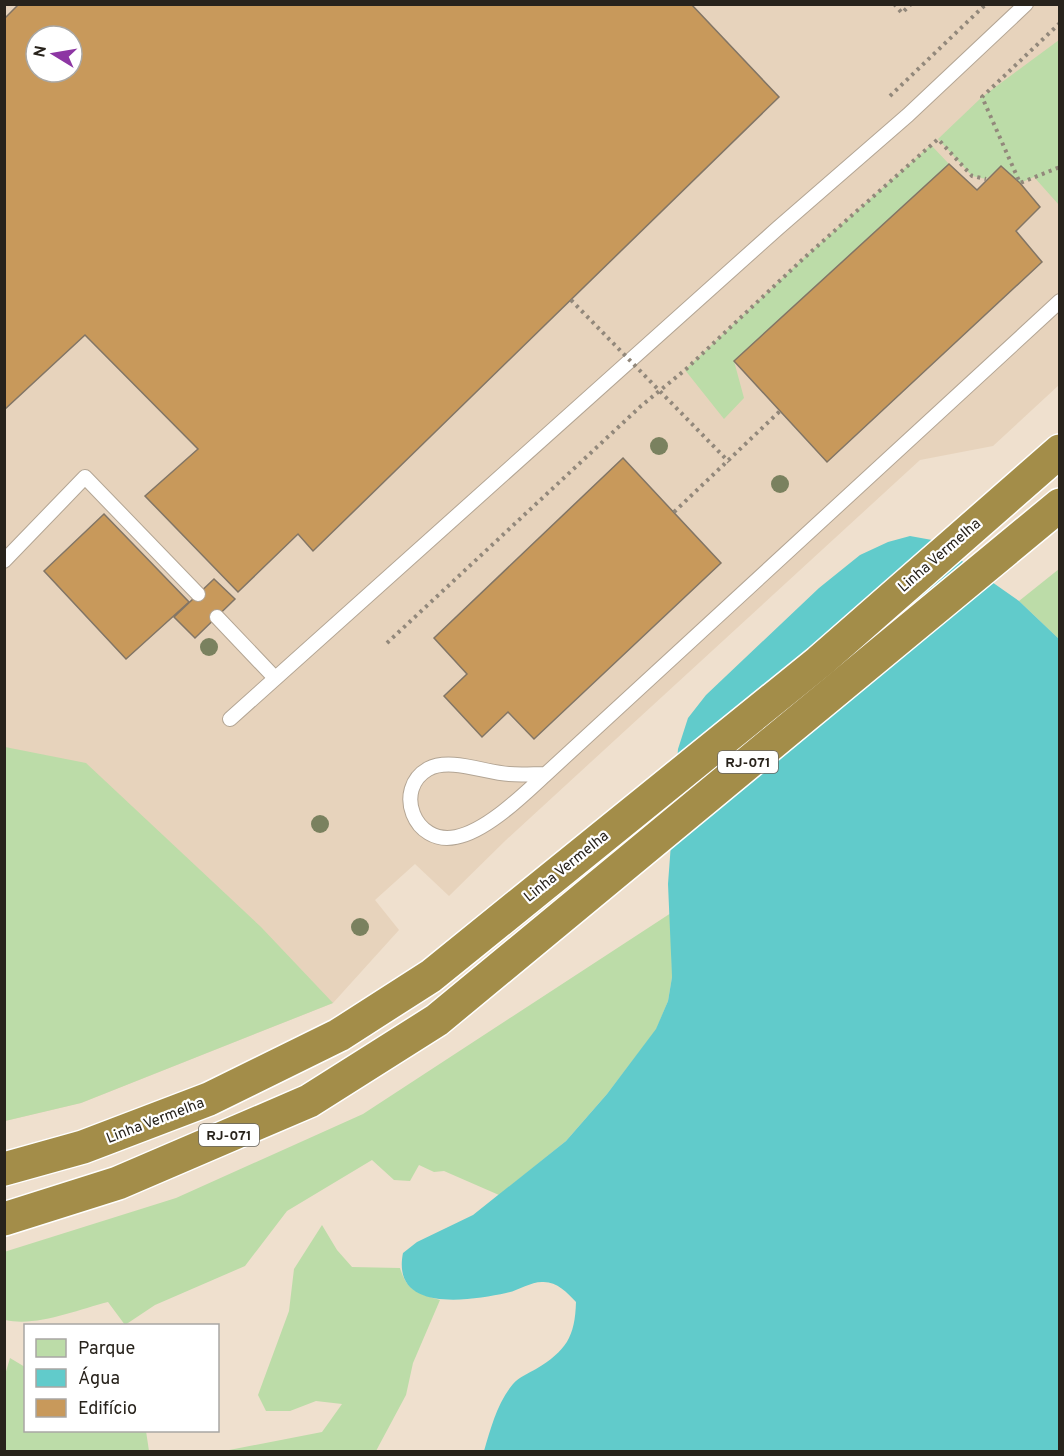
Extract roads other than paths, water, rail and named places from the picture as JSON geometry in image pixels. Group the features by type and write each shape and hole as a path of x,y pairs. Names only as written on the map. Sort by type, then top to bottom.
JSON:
{"highway":[{"name":"Linha Vermelha","path":"4,1168 83,1147 209,1099 339,1035 431,976 819,662 1059,452"},
{"name":"RJ-071","path":"4,1219 118,1183 309,1101 437,1020 1059,505"}],"lane":[{"path":"230,718 769,236 908,115 1026,4"},
{"path":"546,774 507,774 453,766 428,769 418,778 412,790 411,806 414,819 420,828 432,835 457,837 483,824 517,801 1059,301"},
{"path":"4,561 85,477 198,594"},
{"path":"217,617 275,678"}],"water":[{"path":"910,536 932,540 1019,601 1059,639 1059,1451 484,1451 492,1425 507,1391 521,1377 555,1356 567,1342 574,1325 576,1302 561,1288 547,1282 538,1282 510,1292 473,1299 454,1300 421,1294 409,1286 402,1272 403,1253 417,1242 473,1215 566,1141 607,1094 656,1029 668,1001 672,977 668,884 678,749 688,718 706,695 819,588 860,555 888,542"}]}
